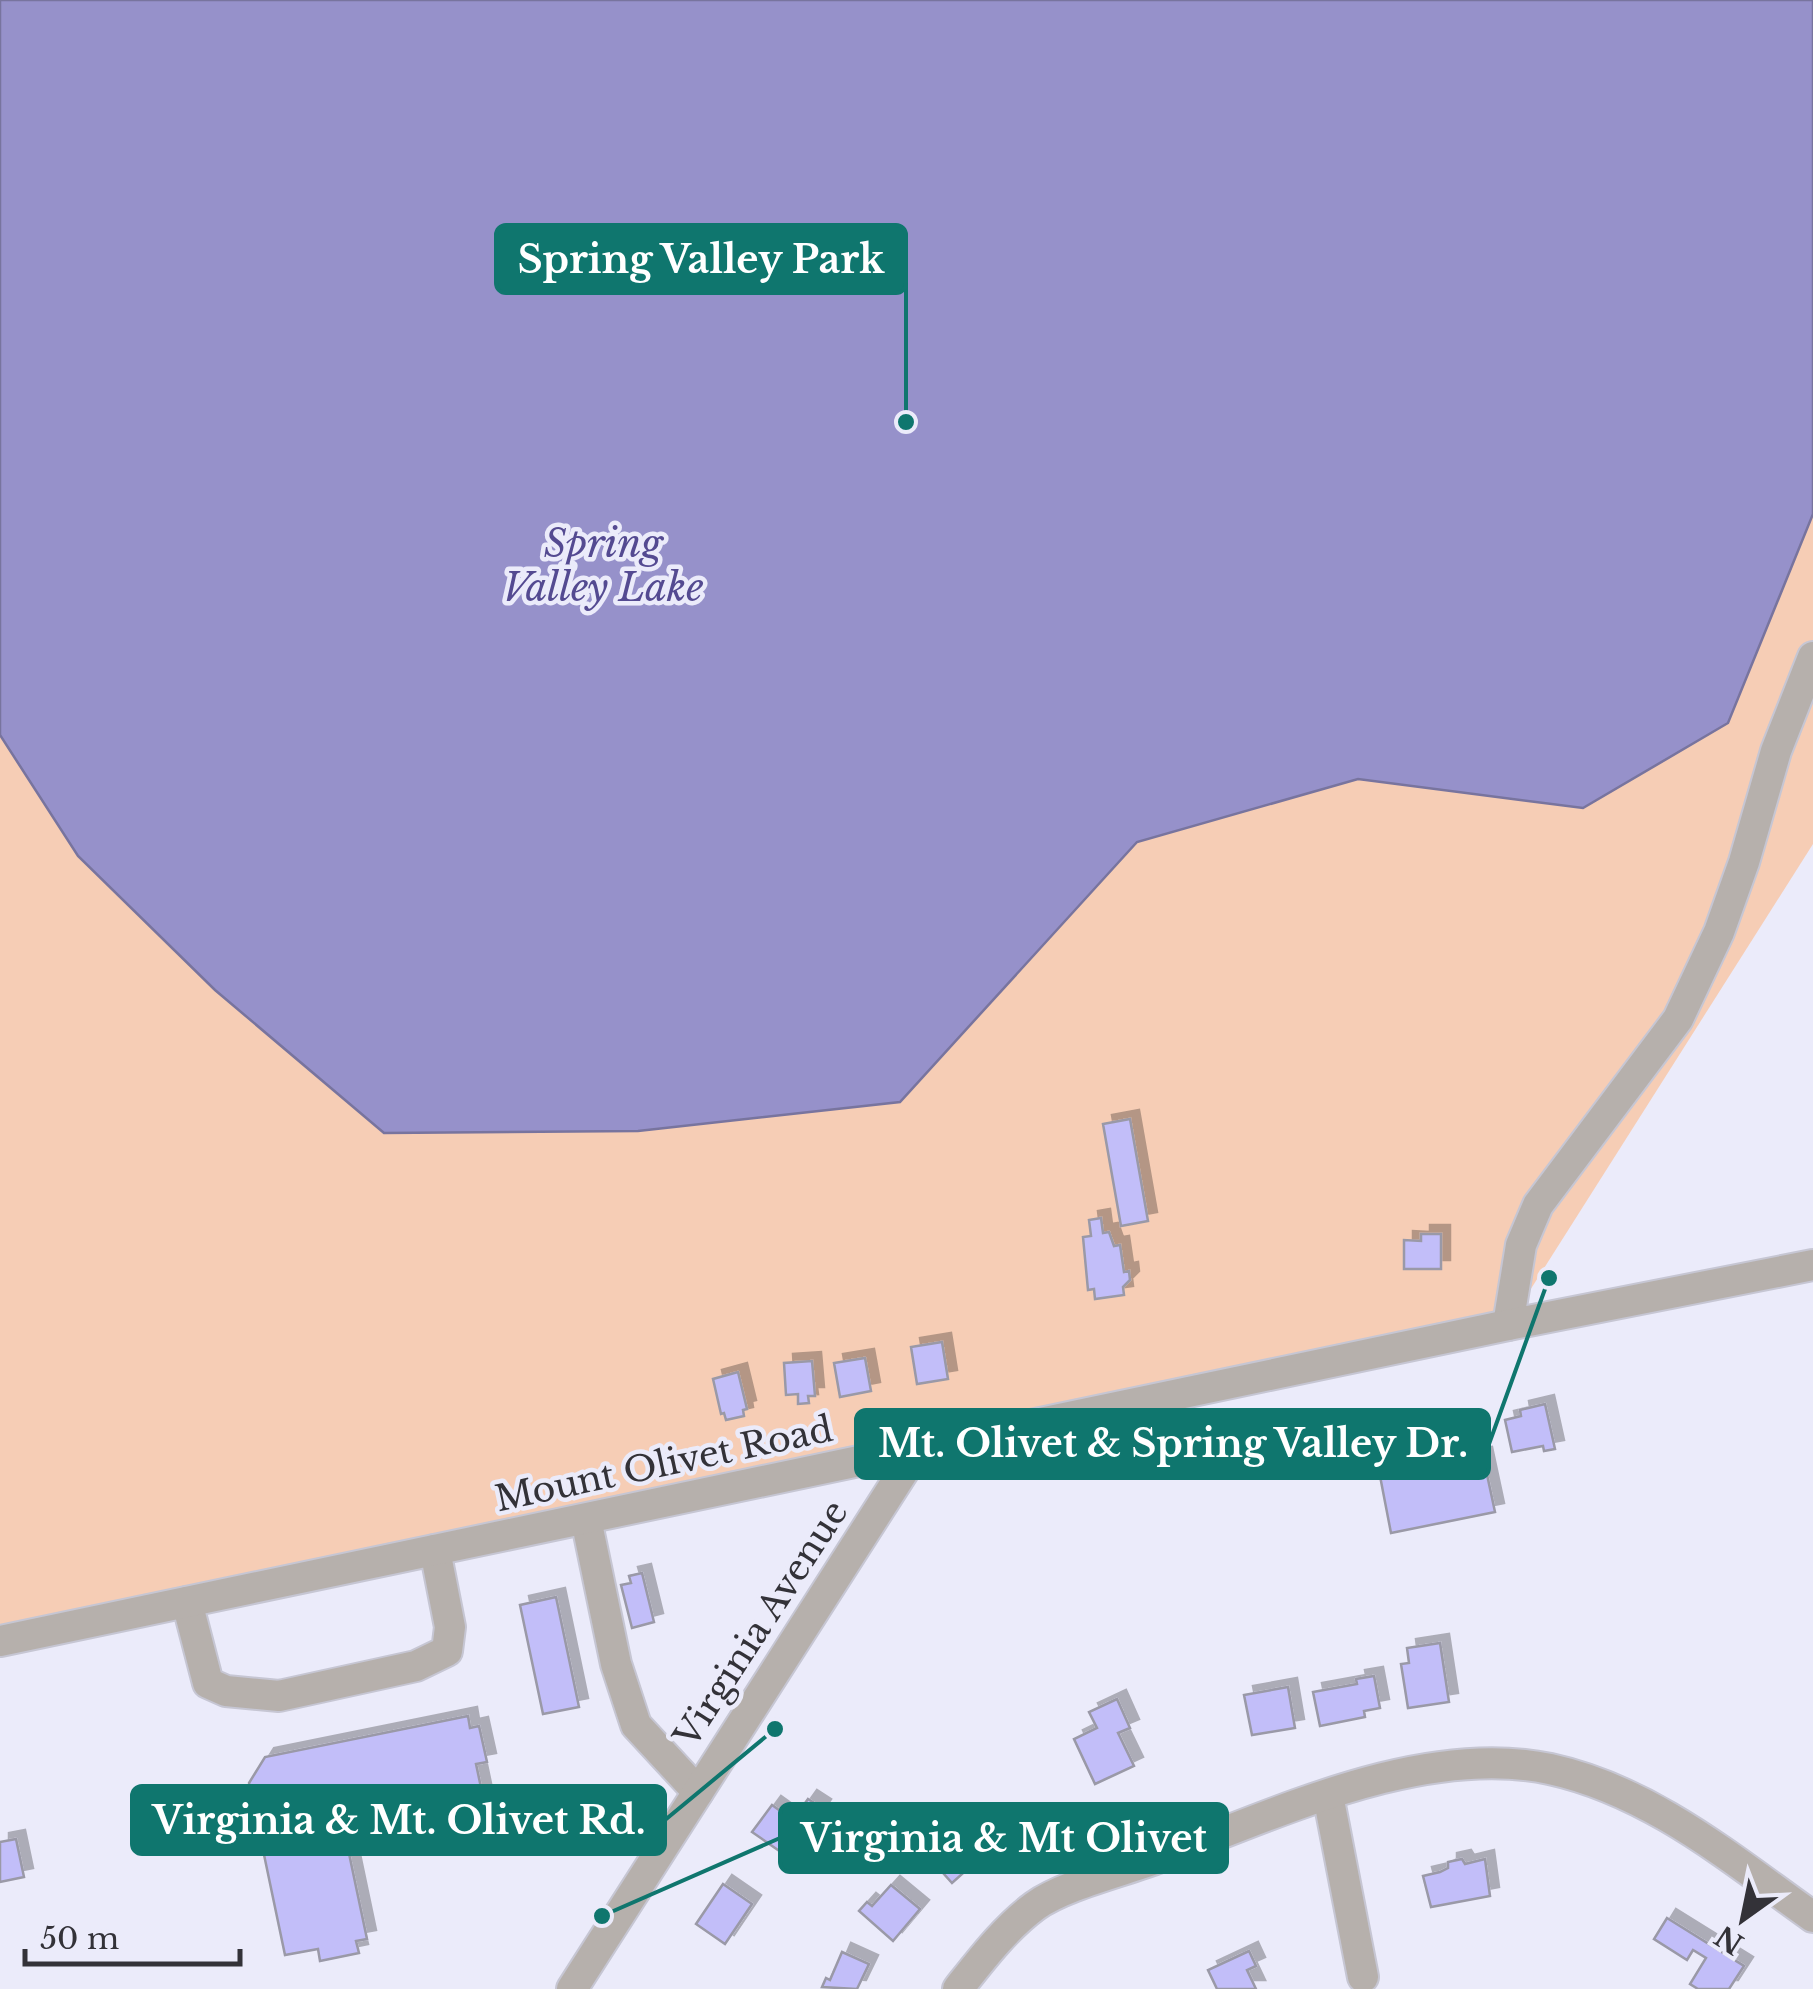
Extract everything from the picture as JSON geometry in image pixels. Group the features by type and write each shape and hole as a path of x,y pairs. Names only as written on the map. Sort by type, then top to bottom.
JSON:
{"street":[{"path":"1508,1325 1521,1245 1538,1205 1678,1020 1719,932 1776,751 1813,657"},
{"name":"Mount Olivet Road","path":"0,1641 1508,1325 1813,1266"},
{"name":"Virginia Avenue","path":"572,1989 917,1450"},
{"path":"586,1519 616,1664 636,1724 698,1792"},
{"path":"188,1602 208,1683 236,1693 280,1696 416,1666 448,1652 450,1628 435,1550"},
{"path":"958,1989 988,1950 1037,1904 1328,1795 1433,1767 1495,1762 1550,1769 1605,1786 1671,1816 1813,1917"},
{"path":"1328,1795 1363,1977"}],"shaded area":[{"name":"Spring Valley Lake","path":"0,0 1813,0 1813,844 1508,1325 0,1646"}],"water":[{"name":"Spring Valley Lake","path":"0,0 1813,0 1813,514 1728,723 1583,808 1358,779 1137,842 900,1102 638,1131 384,1133 215,990 78,856 0,735"}],"building":[{"path":"1130,1119 1148,1221 1121,1226 1103,1124"},
{"path":"1101,1218 1103,1233 1109,1232 1114,1246 1120,1245 1124,1272 1129,1271 1130,1280 1123,1287 1124,1295 1095,1299 1094,1289 1088,1290 1083,1237 1091,1236 1089,1220"},
{"path":"1421,1234 1441,1234 1441,1269 1404,1269 1404,1240 1421,1241"},
{"path":"942,1342 948,1379 917,1384 911,1347"},
{"path":"865,1358 871,1391 840,1397 834,1363"},
{"path":"812,1361 815,1396 808,1396 809,1403 798,1404 798,1394 786,1395 784,1363"},
{"path":"738,1372 747,1409 743,1410 744,1416 726,1420 713,1379"},
{"path":"1545,1404 1555,1449 1544,1451 1543,1446 1512,1452 1505,1420 1521,1416 1520,1410"},
{"path":"1463,1444 1466,1459 1483,1456 1495,1512 1391,1533 1380,1476 1419,1469 1416,1453"},
{"path":"642,1573 654,1622 632,1628 621,1585 631,1583 629,1576"},
{"path":"556,1597 579,1707 543,1714 520,1605"},
{"path":"1440,1643 1449,1702 1408,1708 1401,1664 1409,1663 1407,1648"},
{"path":"1374,1676 1380,1708 1364,1711 1365,1717 1320,1726 1313,1692 1357,1684 1356,1679"},
{"path":"1288,1687 1295,1728 1252,1735 1244,1695"},
{"path":"1117,1699 1130,1728 1118,1733 1134,1766 1095,1784 1074,1739 1097,1728 1089,1712"},
{"path":"468,1716 470,1728 479,1726 487,1762 476,1764 483,1797 343,1825 367,1939 356,1941 359,1953 320,1961 318,1949 285,1955 249,1783 265,1757"},
{"path":"808,1799 822,1808 788,1857 752,1832 772,1805 793,1820"},
{"path":"963,1822 989,1850 952,1883 927,1855"},
{"path":"16,1839 24,1877 0,1882 0,1842"},
{"path":"1462,1859 1465,1864 1485,1859 1490,1896 1431,1907 1423,1876 1440,1872 1448,1868 1448,1862"},
{"path":"723,1884 752,1904 725,1944 696,1924"},
{"path":"891,1885 920,1909 893,1941 859,1911 867,1902 872,1906"},
{"path":"1667,1918 1744,1966 1729,1989 1698,1989 1690,1984 1706,1958 1693,1950 1687,1960 1654,1939"},
{"path":"1249,1951 1256,1966 1247,1970 1256,1989 1217,1989 1208,1970"},
{"path":"842,1952 869,1964 857,1989 822,1987 826,1978 830,1980"}],"place":[{"name":"Spring Valley Park","path":"906,422"},
{"name":"Mt. Olivet & Spring Valley Dr.","path":"1549,1278"},
{"name":"Virginia & Mt. Olivet Rd.","path":"775,1729"},
{"name":"Virginia & Mt Olivet","path":"602,1916"}]}
